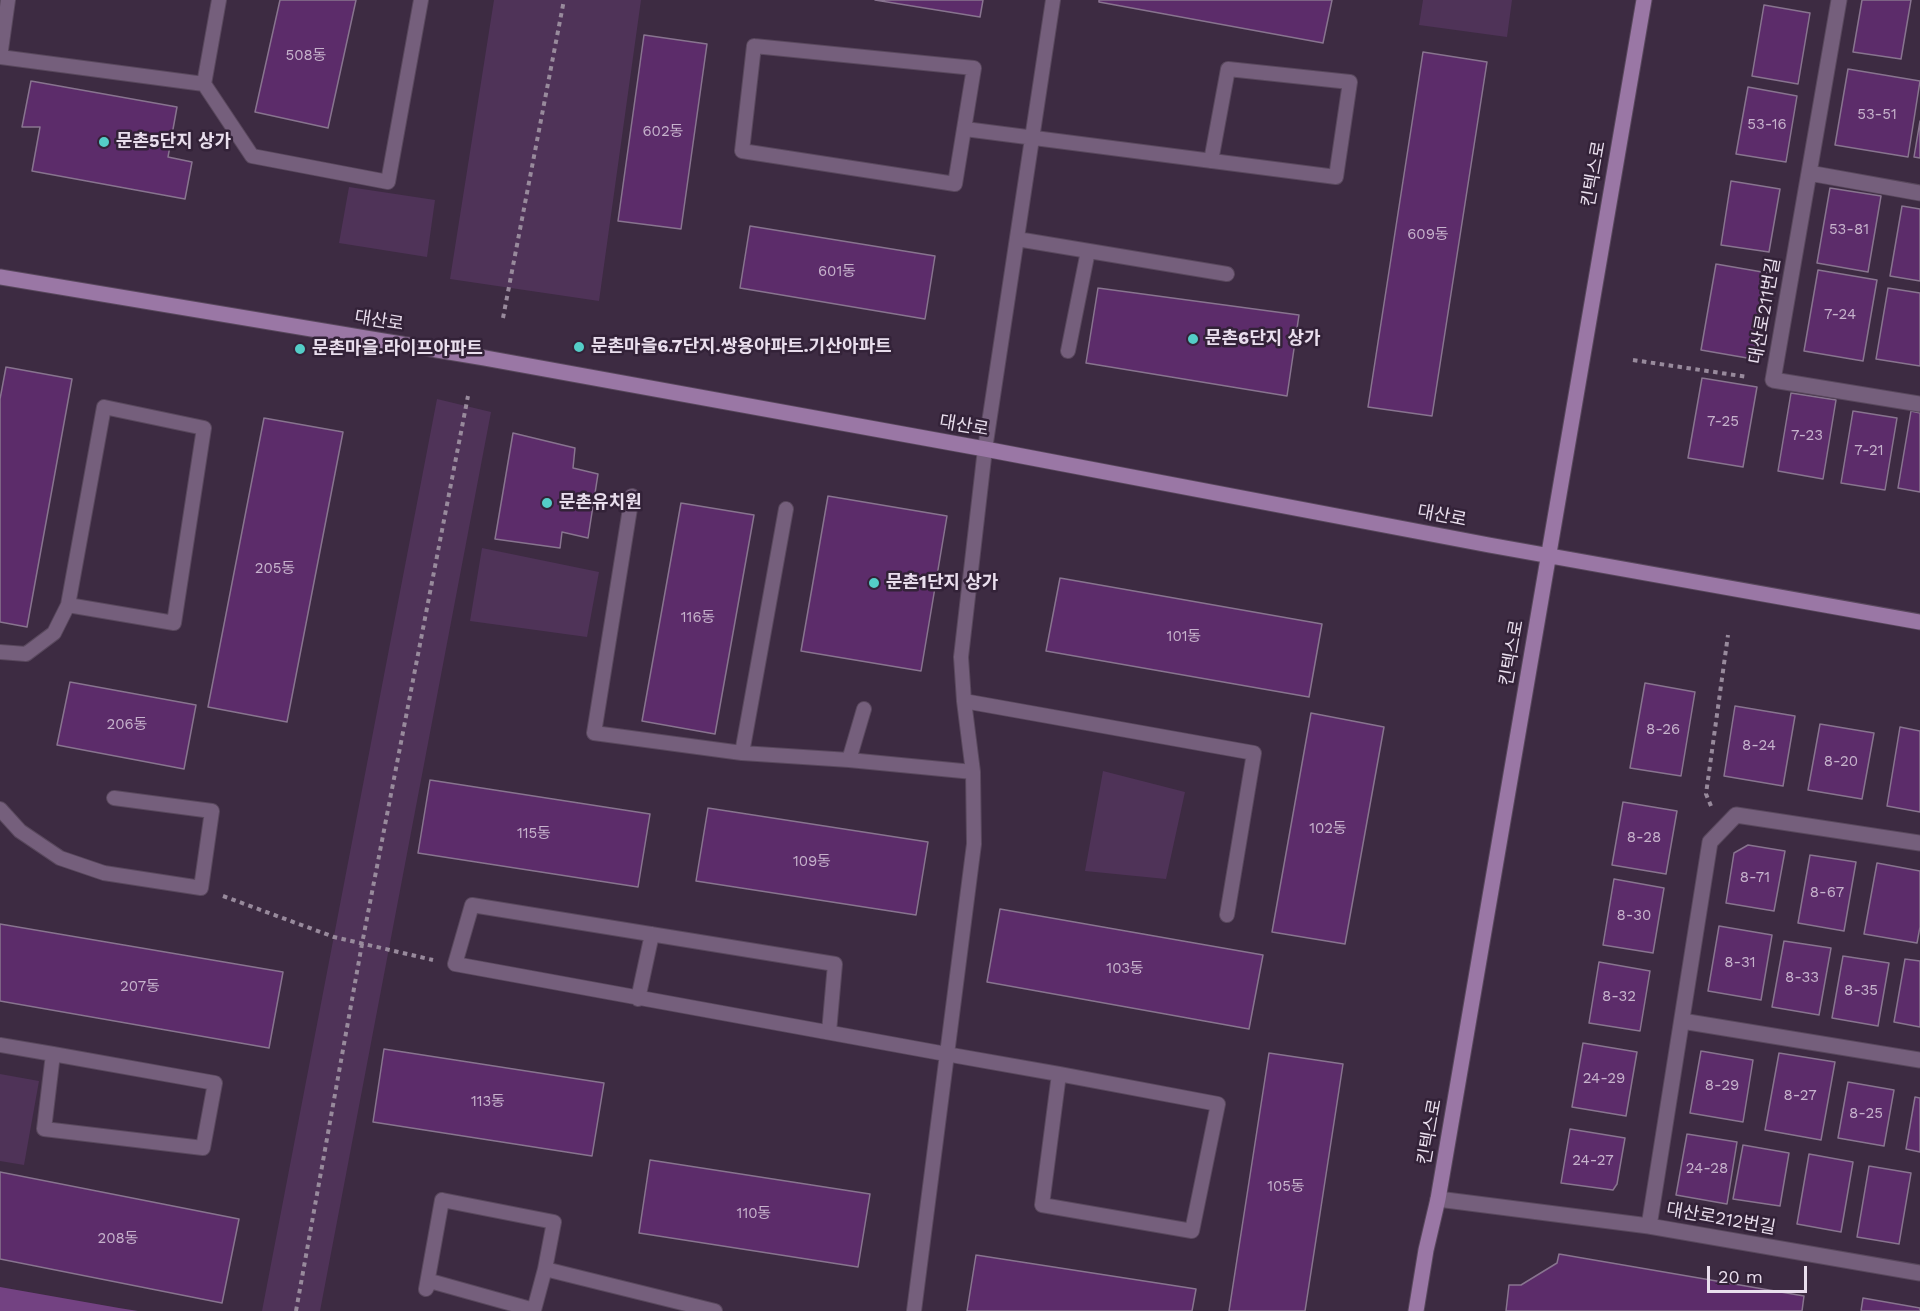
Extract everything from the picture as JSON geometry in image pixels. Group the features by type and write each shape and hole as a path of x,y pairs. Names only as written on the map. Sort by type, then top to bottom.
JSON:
{"main road":[{"name":"킨텍스로","path":"1416,1311 1426,1250 1438,1199 1644,0"},
{"name":"대산로","path":"0,277 473,356 1477,543 1549,554 1920,622"}],"street":[{"name":"대산로211번길","path":"1839,0 1773,380 1920,404"},
{"path":"1809,173 1920,193"},
{"path":"1720,829 1736,815 1920,843"},
{"name":"대산로212번길","path":"1720,829 1710,842 1649,1226 1920,1273"},
{"path":"1682,1021 1920,1060"},
{"path":"1438,1199 1649,1226"}],"lane":[{"path":"8,0 0,57 204,84"},
{"path":"219,0 204,84 252,156 388,182 421,0"},
{"path":"914,1311 974,843 973,772 961,657 985,450 1053,0"},
{"path":"754,46 974,68 965,129 955,184 742,151 754,46"},
{"path":"965,129 1032,139 1336,177 1350,82 1228,69 1211,161"},
{"path":"1017,239 1227,274"},
{"path":"1068,351 1088,251"},
{"path":"0,652 26,654 54,633 68,605 104,407 204,428 174,623 68,605"},
{"path":"632,496 594,733 742,753 973,772"},
{"path":"742,753 786,509"},
{"path":"964,701 1254,753 1227,915"},
{"path":"849,760 864,709"},
{"path":"0,809 20,831 60,858 104,873 201,888 212,811 114,798"},
{"path":"828,1032 835,964 472,905 455,964 638,999 828,1032 1059,1074 1218,1104 1192,1231 1042,1204 1059,1074"},
{"path":"638,999 652,934"},
{"path":"0,1046 53,1054 215,1083 203,1148 44,1129 53,1054"},
{"path":"442,1200 554,1221 545,1269 534,1311 430,1281 426,1289 442,1200"},
{"path":"545,1269 707,1310"}],"path":[{"path":"503,318 564,0"},
{"path":"1633,360 1773,380"},
{"path":"296,1311 362,944 468,396"},
{"path":"1720,829 1706,794 1728,635"},
{"path":"201,888 334,937 455,964"}],"shaded area":[{"path":"494,0 641,0 599,301 450,279"},
{"path":"1423,0 1512,0 1507,37 1419,25"},
{"path":"349,187 435,200 427,257 339,243"},
{"path":"437,399 491,412 320,1311 262,1311"},
{"path":"482,548 599,572 587,637 470,621"},
{"path":"1103,771 1185,792 1166,879 1085,871"},
{"path":"0,1074 39,1081 24,1165 0,1161"},
{"path":"0,1287 119,1308 138,1311 0,1311"}],"building":[{"path":"280,0 356,0 328,128 255,112"},
{"path":"875,0 983,0 980,17"},
{"path":"1099,0 1332,0 1323,43 1099,2"},
{"path":"1862,0 1911,0 1901,59 1853,52"},
{"path":"1764,5 1810,13 1798,84 1752,76"},
{"path":"644,35 707,44 681,229 618,221"},
{"path":"1423,52 1487,62 1432,416 1368,407"},
{"path":"1848,69 1920,81 1908,157 1835,145"},
{"name":"문촌5단지 상가","path":"31,81 177,107 168,157 192,162 185,199 32,171 40,127 22,127"},
{"path":"1748,87 1797,96 1786,162 1736,154"},
{"path":"1920,121 1920,158 1914,157"},
{"path":"1731,181 1780,189 1769,252 1721,245"},
{"path":"1830,188 1881,196 1868,272 1817,263"},
{"path":"1902,206 1920,209 1920,281 1890,276"},
{"path":"750,226 935,256 925,319 740,288"},
{"path":"1716,264 1768,273 1753,359 1701,350"},
{"path":"1818,270 1877,280 1863,361 1804,351"},
{"name":"문촌6단지 상가","path":"1098,288 1299,315 1287,396 1086,363"},
{"path":"1888,288 1920,293 1920,366 1876,359"},
{"path":"6,367 72,379 27,627 0,622 0,399"},
{"path":"1702,378 1757,387 1743,467 1688,458"},
{"path":"1791,393 1836,400 1823,479 1778,471"},
{"path":"1853,411 1897,418 1885,490 1841,483"},
{"path":"1911,411 1920,413 1920,492 1898,488"},
{"path":"264,418 343,432 287,722 208,707"},
{"name":"문촌유치원","path":"513,433 575,448 573,468 598,474 588,538 562,532 560,548 495,539"},
{"name":"문촌1단지 상가","path":"828,496 947,516 921,671 801,651"},
{"path":"681,503 754,515 715,734 642,721"},
{"path":"1060,578 1322,624 1309,697 1046,651"},
{"path":"70,682 196,705 184,769 57,745"},
{"path":"1645,683 1695,692 1681,776 1630,768"},
{"path":"1735,706 1795,716 1783,786 1724,776"},
{"path":"1311,713 1384,727 1345,944 1272,932"},
{"path":"1820,724 1874,733 1862,799 1808,790"},
{"path":"1900,727 1920,731 1920,812 1887,806"},
{"path":"430,780 650,814 638,887 418,853"},
{"path":"1623,802 1677,811 1666,874 1612,865"},
{"path":"708,808 928,842 916,915 696,881"},
{"path":"1748,845 1785,851 1774,911 1726,903 1734,853"},
{"path":"1810,855 1856,862 1844,931 1798,923"},
{"path":"1877,863 1920,871 1920,927 1917,943 1864,934"},
{"path":"1614,879 1664,888 1653,953 1603,945"},
{"path":"1000,909 1263,955 1249,1029 987,982"},
{"path":"0,924 283,972 269,1048 0,1001"},
{"path":"1719,926 1772,935 1761,1000 1708,991"},
{"path":"1784,941 1831,948 1819,1015 1772,1007"},
{"path":"1843,956 1889,963 1878,1026 1832,1018"},
{"path":"1905,959 1920,961 1920,1027 1894,1022"},
{"path":"1599,962 1650,971 1640,1031 1589,1023"},
{"path":"1583,1043 1637,1052 1626,1116 1572,1107"},
{"path":"384,1049 604,1083 592,1156 373,1122"},
{"path":"1701,1051 1753,1060 1743,1122 1690,1113"},
{"path":"1269,1053 1343,1064 1305,1311 1229,1311"},
{"path":"1779,1053 1835,1062 1821,1140 1765,1130"},
{"path":"1848,1082 1894,1090 1884,1146 1838,1138"},
{"path":"1915,1097 1920,1098 1920,1152 1906,1149"},
{"path":"1570,1129 1625,1138 1617,1184 1613,1190 1561,1183"},
{"path":"1687,1134 1737,1142 1727,1204 1676,1195"},
{"path":"1743,1145 1789,1153 1780,1206 1733,1199"},
{"path":"1809,1154 1853,1162 1841,1232 1797,1224"},
{"path":"650,1160 870,1194 858,1267 639,1233"},
{"path":"1869,1166 1911,1173 1899,1244 1857,1237"},
{"path":"0,1172 239,1219 222,1303 0,1259"},
{"path":"1559,1254 1804,1296 1802,1311 1506,1311 1509,1285 1521,1285 1557,1263"},
{"path":"976,1255 1196,1289 1192,1311 967,1311"},
{"path":"1863,1298 1920,1308 1920,1311 1861,1311"}],"place":[{"name":"문촌5단지 상가","path":"104,142"},
{"name":"문촌6단지 상가","path":"1193,339"},
{"name":"문촌마을6.7단지.쌍용아파트.기산아파트","path":"579,347"},
{"name":"문촌마을.라이프아파트","path":"300,349"},
{"name":"문촌유치원","path":"547,503"},
{"name":"문촌1단지 상가","path":"874,583"}]}
